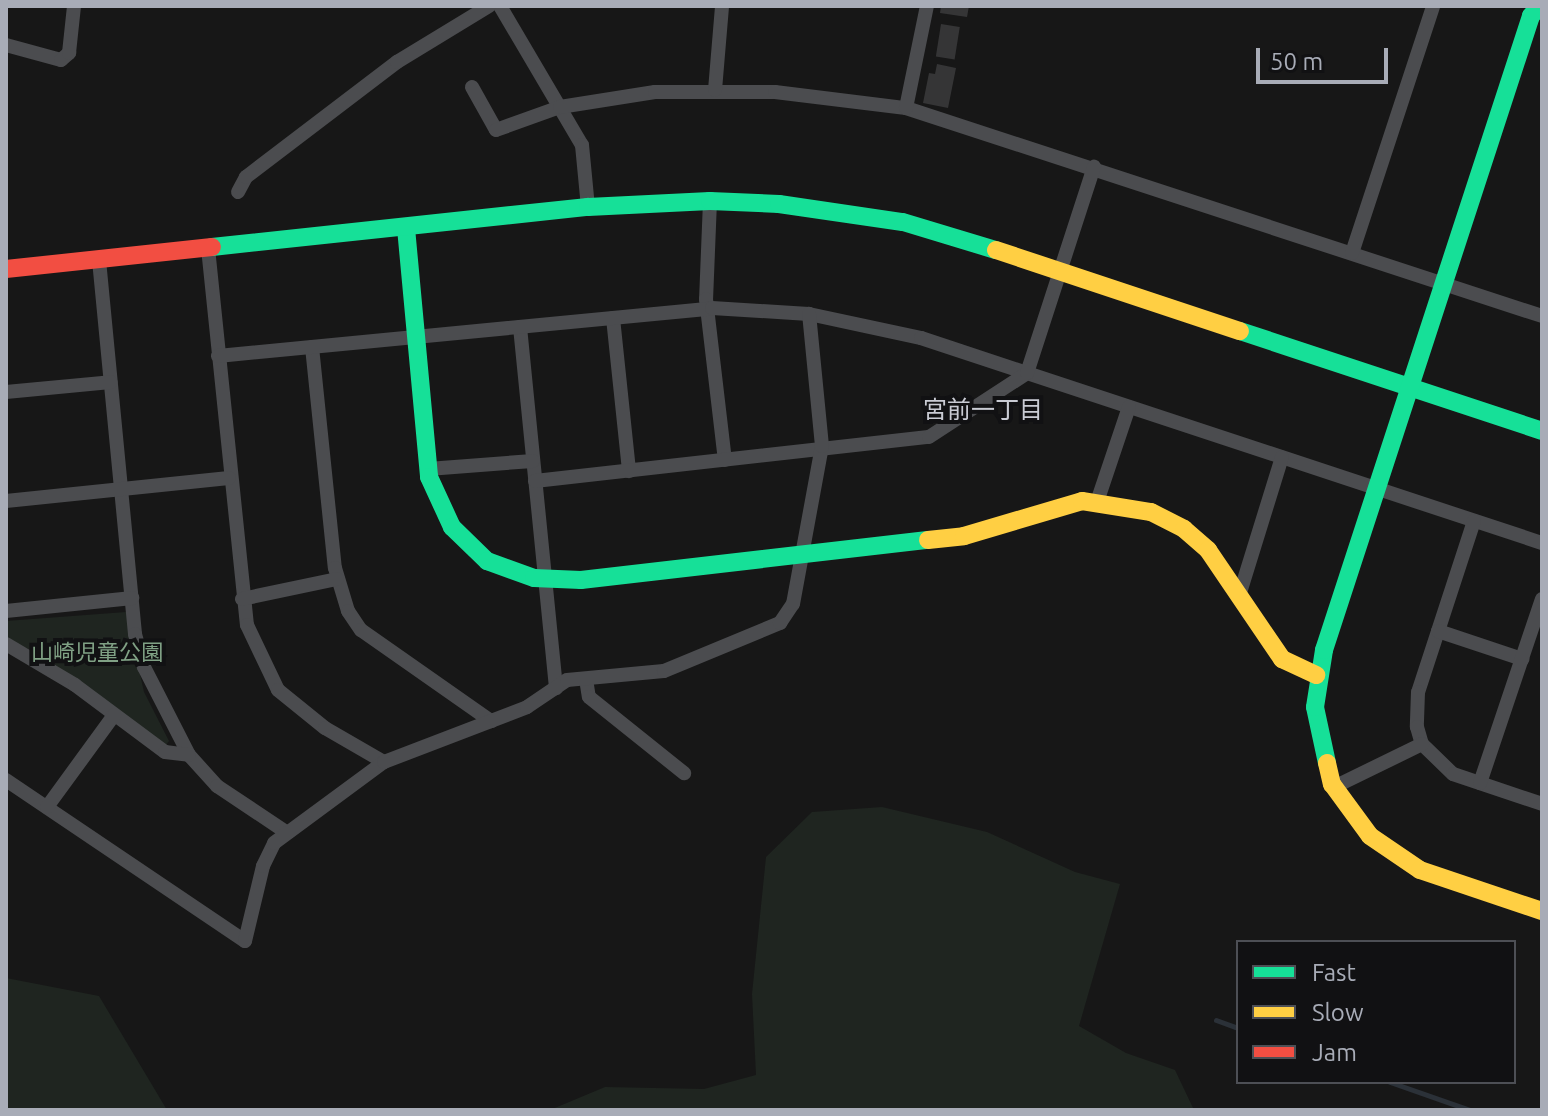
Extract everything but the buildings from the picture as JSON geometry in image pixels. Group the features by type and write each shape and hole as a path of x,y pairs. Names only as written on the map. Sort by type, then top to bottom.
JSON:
{"street":[{"path":"6,45 61,60 69,53 74,6"},
{"path":"238,192 246,177 397,62 489,6"},
{"path":"500,6 582,145 588,207"},
{"path":"715,90 722,6"},
{"path":"906,108 927,6"},
{"path":"1352,253 1433,6"},
{"path":"1539,6 1531,16 1317,675 1317,732 1334,787 1370,836 1420,870 1540,905"},
{"path":"472,87 496,130 560,107 715,90 906,108 1542,315"},
{"path":"535,481 929,437 1027,373 1094,167"},
{"path":"710,201 707,308 725,460"},
{"path":"6,269 588,207 710,201 903,222 1061,271 1542,431"},
{"path":"406,228 428,469 439,504 470,547 505,571 545,580 802,555 964,536 1082,501 1097,502 1151,512 1184,529 1208,550 1282,659 1317,675"},
{"path":"208,248 242,599 260,659 278,690 325,728 384,762"},
{"path":"99,260 132,598 144,667 189,755 217,786 286,832"},
{"path":"218,356 707,308 809,314 921,338 1542,543"},
{"path":"6,780 245,941 263,866 286,832 384,762 491,721 556,688 586,679 664,671 780,623 793,604 821,449 809,314"},
{"path":"613,318 629,471"},
{"path":"520,327 556,688"},
{"path":"312,347 337,579 348,611 361,630 491,721"},
{"path":"6,392 111,382"},
{"path":"1097,502 1129,407"},
{"path":"1239,596 1282,457"},
{"path":"428,469 533,461"},
{"path":"6,501 229,478"},
{"path":"1474,521 1416,707 1422,744 1453,774 1542,804"},
{"path":"242,599 337,579"},
{"path":"6,611 132,598"},
{"path":"1480,783 1542,599"},
{"path":"1438,631 1522,659"},
{"path":"6,644 165,752 189,755"},
{"path":"586,679 589,697 684,773"},
{"path":"47,807 114,715"},
{"path":"1334,787 1422,744"}],"green space":[{"name":"山崎児童公園","path":"126,612 144,692 169,741 166,745 28,649 6,640 6,621"},
{"path":"882,807 987,832 1075,872 1120,884 1079,1026 1126,1053 1175,1070 1194,1110 550,1110 605,1087 704,1089 756,1075 752,994 766,857 812,812"},
{"path":"6,978 99,996 167,1110 6,1110"}],"waterway":[{"path":"1216,1020 1236,1027"},
{"path":"1396,1084 1470,1110"}],"traffic: fast":[{"path":"1327,763 1315,707 1324,650 1531,16 1539,6"},
{"path":"212,247 588,207 710,201 779,204 903,222 996,250"},
{"path":"406,228 429,477 452,527 487,561 534,578 581,580 928,540"},
{"path":"1240,331 1542,431"}],"traffic: slow":[{"path":"996,250 1240,331"},
{"path":"928,540 964,536 1082,501 1151,512 1184,529 1208,550 1282,659 1317,675"},
{"path":"1327,763 1332,784 1370,836 1420,870 1542,911"}],"traffic: jam":[{"path":"6,269 212,247"}],"district":[{"name":"宮前一丁目","path":"983,410"}]}
